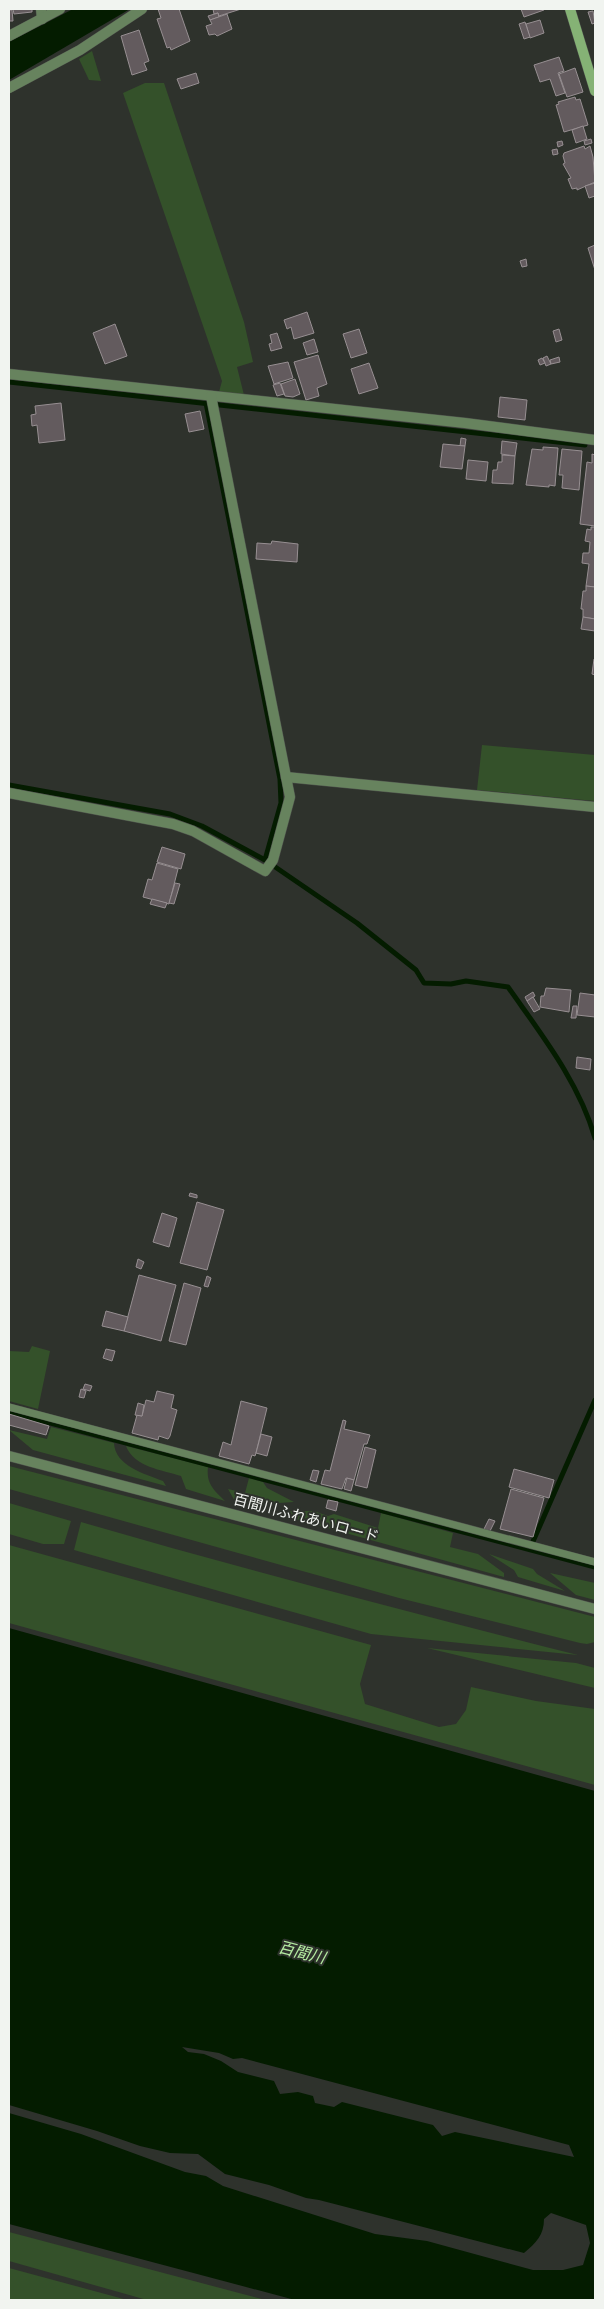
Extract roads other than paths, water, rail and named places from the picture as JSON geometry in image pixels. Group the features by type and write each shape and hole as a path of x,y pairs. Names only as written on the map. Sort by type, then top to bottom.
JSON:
{"main road":[{"path":"570,9 595,91"}],"street":[{"path":"9,36 41,14 60,9"},
{"path":"9,88 80,50 142,9"},
{"path":"9,374 212,401 465,423 595,440"},
{"path":"9,793 173,824 202,835 265,870 271,864 290,797 212,401"},
{"path":"286,777 595,807"},
{"name":"百間川ふれあいロード","path":"9,1456 595,1609"}],"lane":[{"path":"9,1407 595,1562"}],"water":[{"path":"73,9 130,9 9,80 9,42"},
{"name":"百間川","path":"9,1628 595,1791 595,2300 295,2300 9,2224 9,2113 81,2134 185,2172 206,2176 223,2186 375,2234 427,2241 533,2270 563,2270 583,2265 590,2243 586,2225 551,2213 544,2219 543,2230 538,2238 524,2253 306,2198 269,2185 225,2174 198,2154 170,2153 140,2146 9,2105","holes":["182,2047 219,2053 233,2059 242,2058 569,2145 574,2157 455,2132 442,2136 433,2125 342,2102 334,2107 315,2103 313,2096 298,2092 280,2094 274,2081 238,2072 221,2061 204,2054 188,2052"]}],"waterway":[{"path":"9,382 585,445"},
{"path":"206,403 280,779 281,803 265,860"},
{"path":"9,785 170,814 202,826 265,860 357,923 416,970 424,983 451,984 466,981 508,987 569,1078 588,1117 595,1138"},
{"path":"531,1546 595,1400"},
{"path":"9,1412 595,1567"}]}
